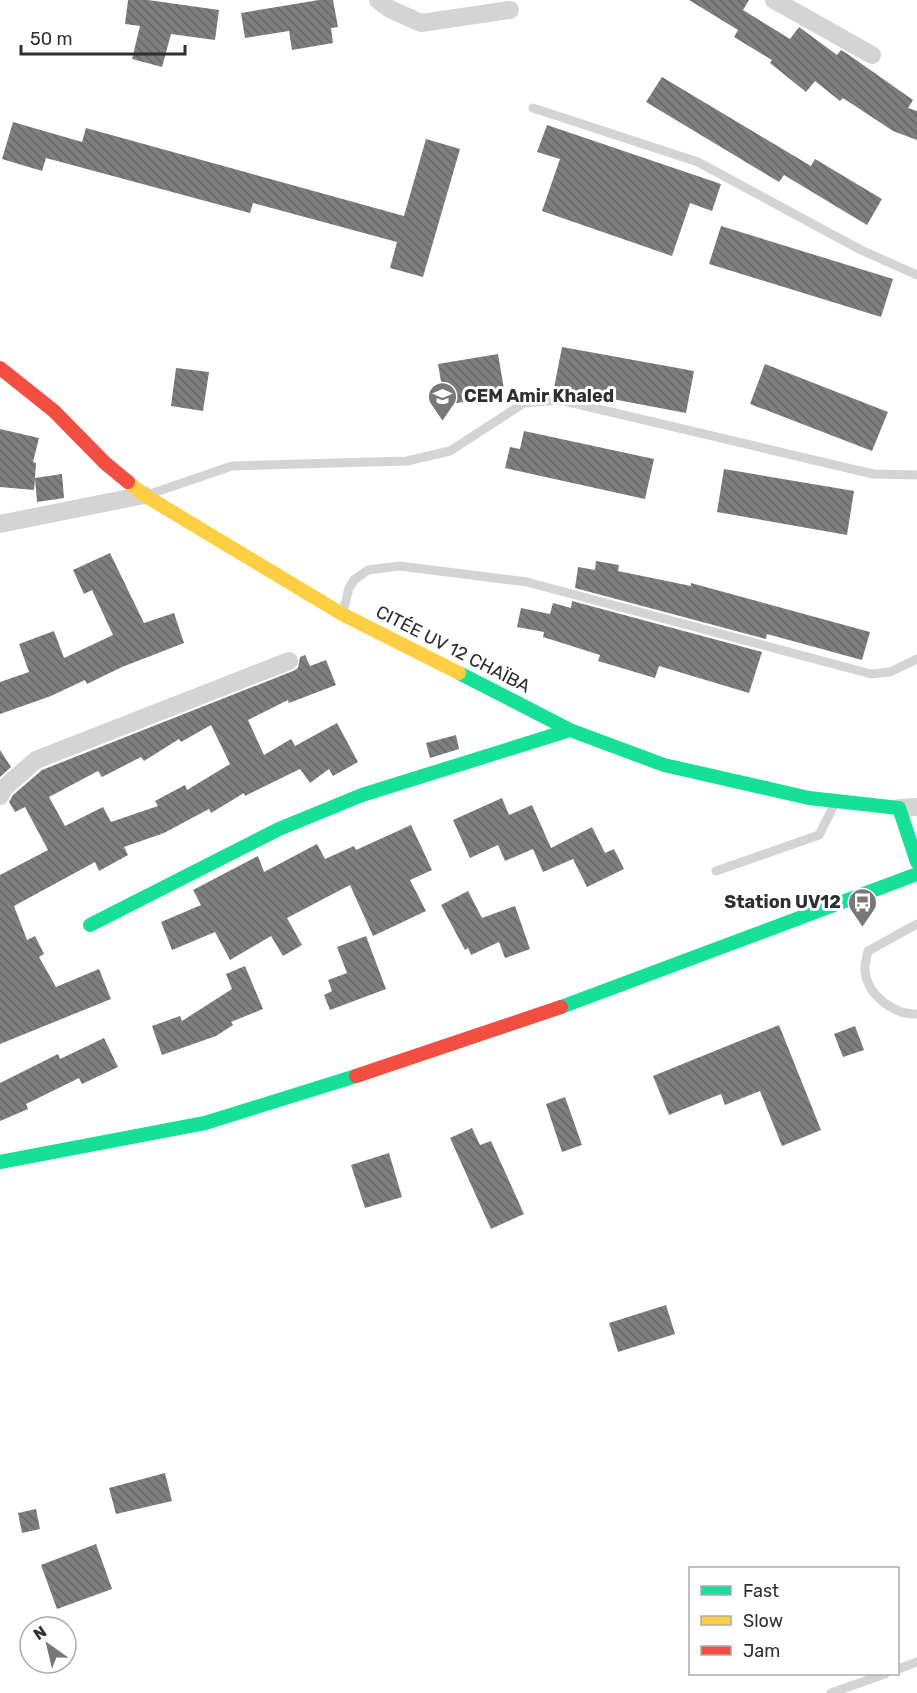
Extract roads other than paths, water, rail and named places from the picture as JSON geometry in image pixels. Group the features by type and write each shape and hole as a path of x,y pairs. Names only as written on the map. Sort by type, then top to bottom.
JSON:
{"street":[{"path":"378,0 390,9 421,23 510,10"},
{"path":"774,0 872,55"},
{"name":"CITÉE UV 12 CHAÏBA","path":"3,374 54,411 105,463 144,495 342,614 570,730 664,765 737,783 836,801 908,808 917,862"},
{"path":"0,524 144,495"},
{"path":"0,796 4,788 36,760 289,661"},
{"path":"90,925 279,829 362,795 570,730"},
{"path":"0,1162 205,1123 413,1059 676,966 917,874"}],"lane":[{"path":"533,108 698,162 861,250 917,275"},
{"path":"144,495 232,466 407,461 450,451 524,404 560,400 873,474 917,476"},
{"path":"342,614 349,588 354,580 368,570 399,566 527,582 871,674 890,672 917,659"},
{"path":"716,871 819,834 836,801"},
{"path":"917,924 868,951 865,972 879,1001 909,1014 917,1014"},
{"path":"899,1668 917,1662"},
{"path":"831,1693 882,1675"}],"place":[{"name":"CEM Amir Khaled","path":"443,422"},
{"name":"Station UV12","path":"862,928"}]}
